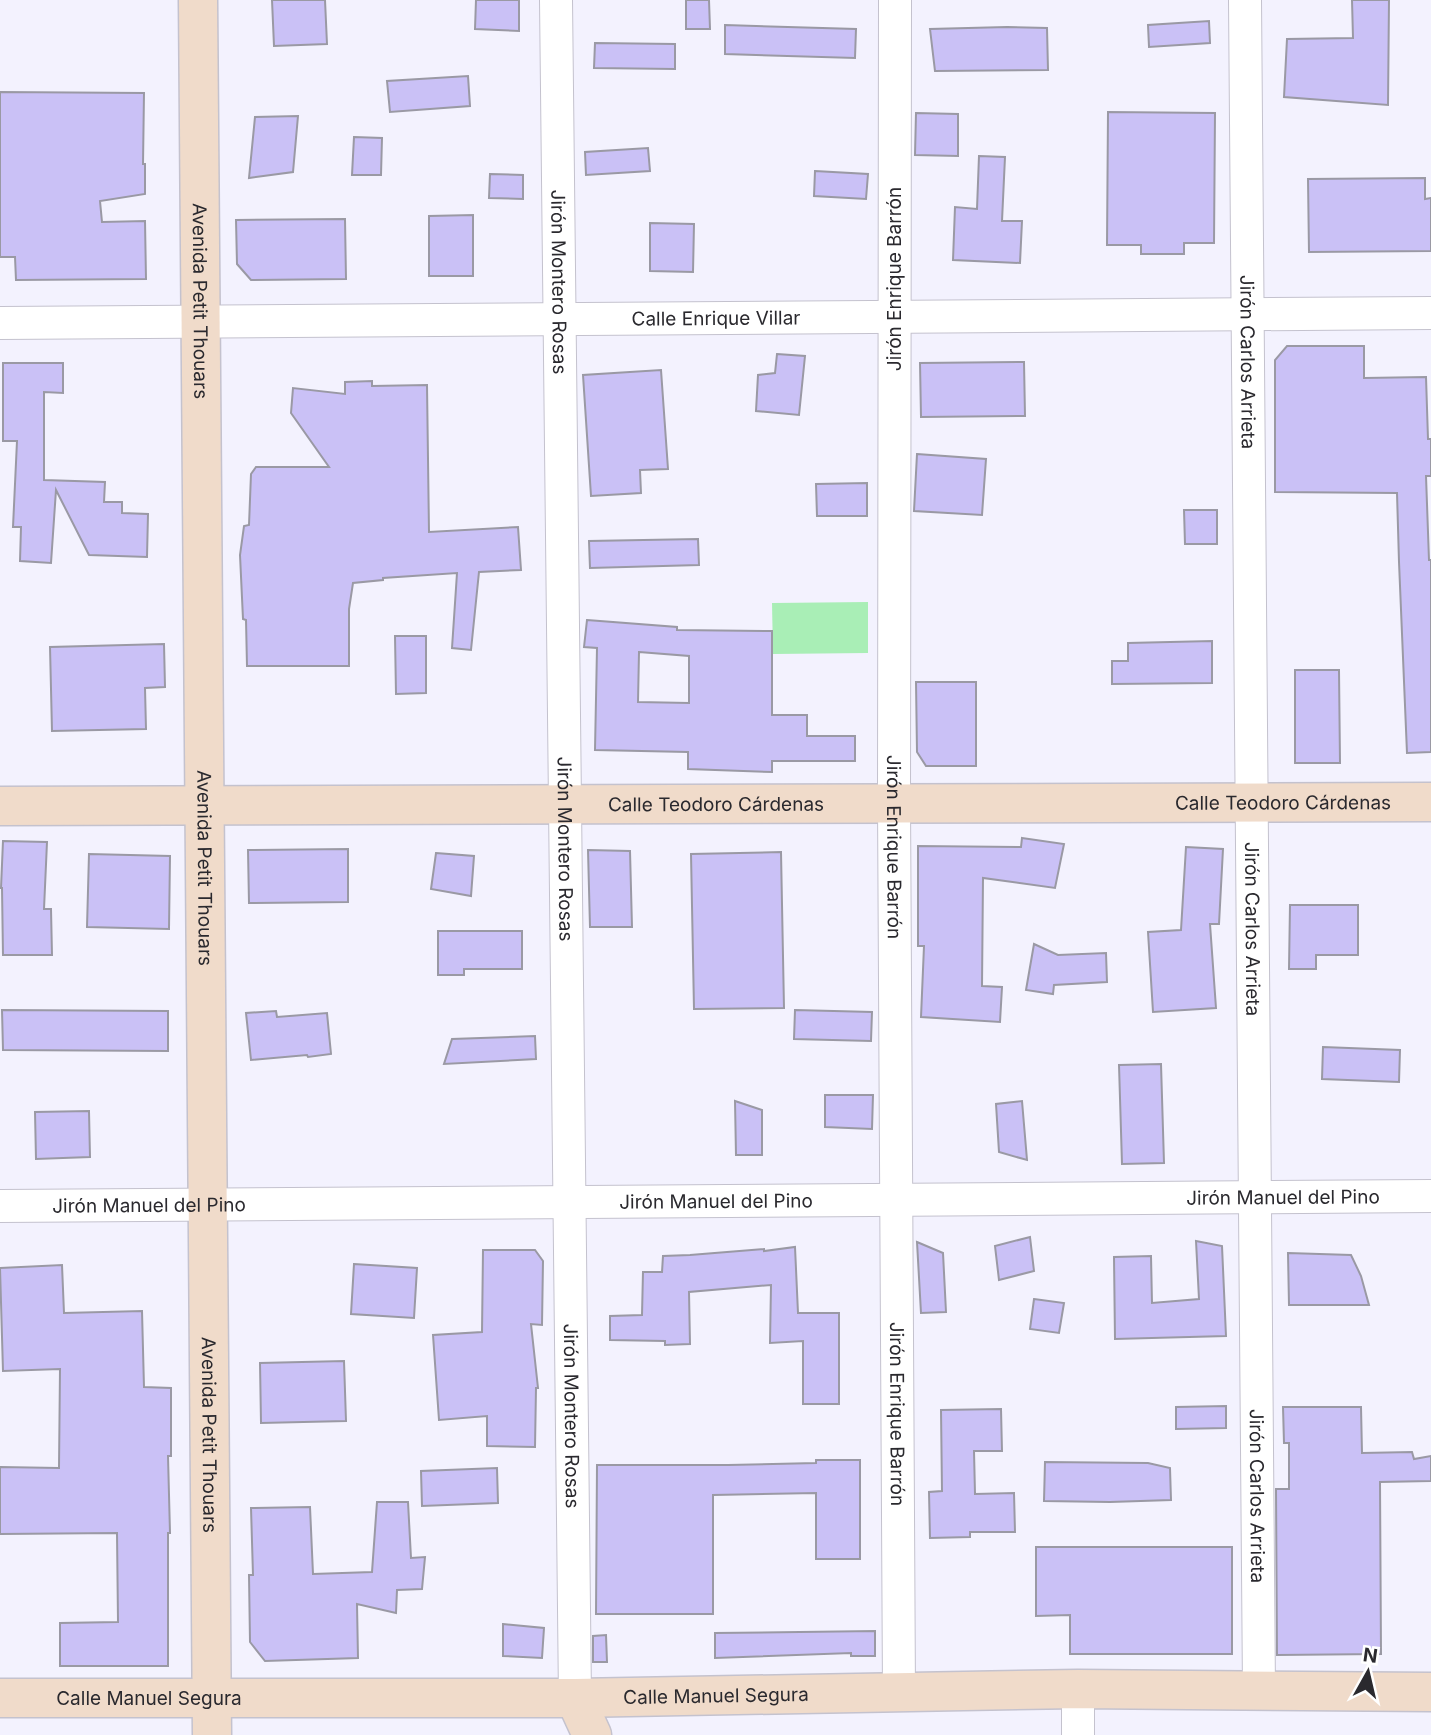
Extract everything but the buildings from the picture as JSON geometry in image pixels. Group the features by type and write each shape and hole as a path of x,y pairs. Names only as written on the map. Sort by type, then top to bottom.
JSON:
{"street":[{"name":"Avenida Petit Thouars","path":"198,0 212,1735"},
{"name":"Jirón Montero Rosas","path":"556,0 575,1698"},
{"name":"Jirón Enrique Barrón","path":"895,0 894,803 899,1693"},
{"name":"Jirón Carlos Arrieta","path":"1245,0 1259,1690"},
{"name":"Calle Enrique Villar","path":"0,323 1431,313"},
{"name":"Calle Teodoro Cárdenas","path":"0,806 1431,802"},
{"name":"Jirón Manuel del Pino","path":"0,1206 1431,1196"},
{"name":"Calle Manuel Segura","path":"0,1698 575,1698 1078,1689 1431,1692"},
{"path":"1078,1689 1078,1735"},
{"path":"575,1698 592,1735"}],"green space":[{"path":"868,602 868,653 773,654 772,603"}]}
